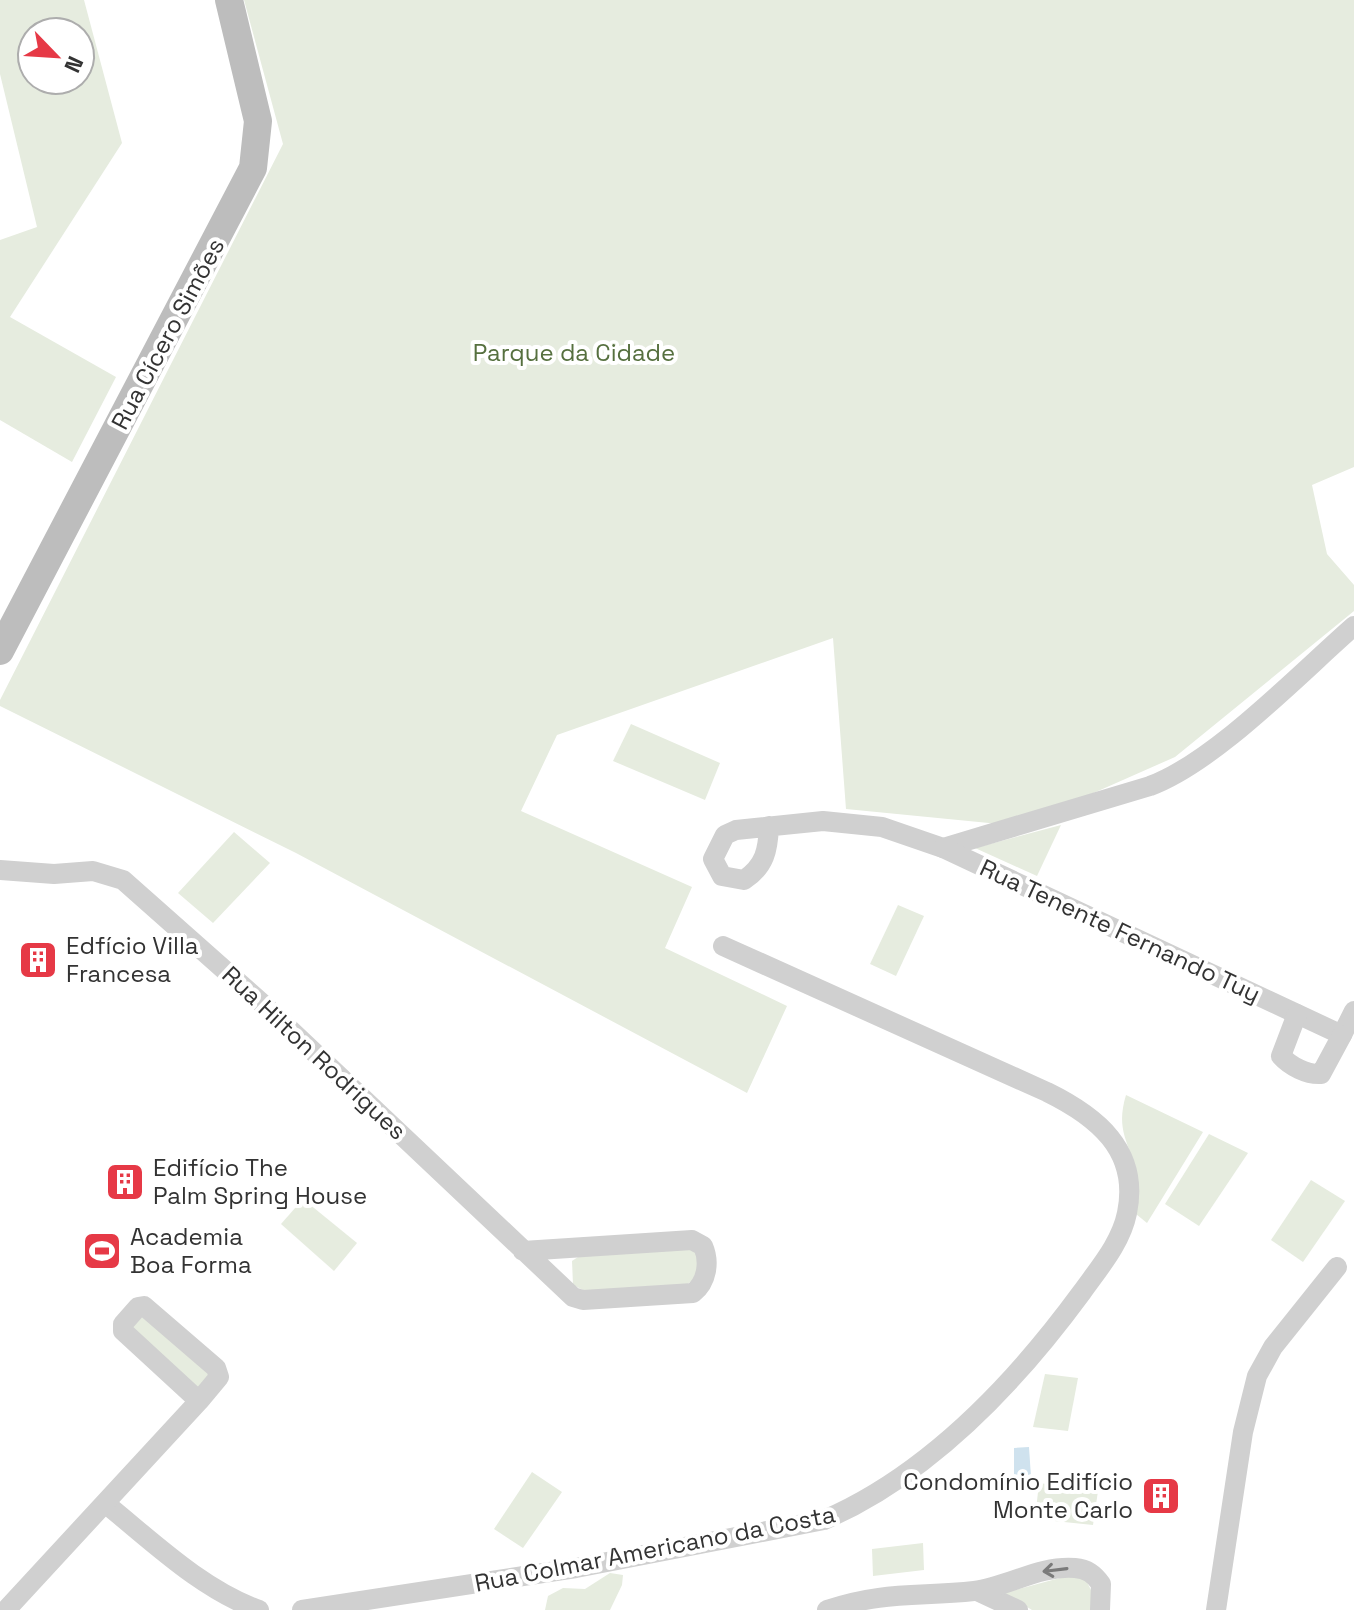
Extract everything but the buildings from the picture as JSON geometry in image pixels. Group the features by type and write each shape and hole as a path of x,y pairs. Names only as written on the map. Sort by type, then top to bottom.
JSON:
{"street":[{"name":"Rua Cícero Simões","path":"0,651 253,168 258,121 229,0"},
{"path":"943,848 1170,778 1207,753 1354,626"},
{"name":"Rua Tenente Fernando Tuy","path":"769,826 851,822 882,827 943,848 1342,1035"},
{"name":"Rua Hilton Rodrigues","path":"0,870 54,874 93,871 123,880 264,1005 566,1292 583,1300 693,1293 705,1278 707,1255 703,1246 692,1240 523,1251"},
{"name":"Rua Colmar Americano da Costa","path":"302,1610 576,1568 824,1520 858,1505 891,1485 1001,1388 1050,1335 1117,1242 1128,1212 1128,1183 1122,1157 1111,1136 1096,1119 1047,1092 723,946"},
{"path":"1297,1014 1281,1056 1300,1068 1321,1074 1354,1011"},
{"path":"1216,1610 1243,1432 1257,1376 1273,1347 1337,1267"},
{"path":"6,1610 106,1504 199,1401 216,1382 218,1373 144,1306 138,1307 123,1324 123,1331 199,1401"},
{"path":"106,1504 191,1572 259,1610"},
{"path":"827,1610 888,1594 977,1591 1026,1573 1073,1568 1087,1571 1101,1584 1100,1610"},
{"path":"977,1591 1018,1610"}],"green space":[{"path":"0,0 84,0 88,16 16,16 16,96 96,96 96,45 122,143 10,317 116,377 72,462 0,420 0,240 37,227 0,74"},
{"name":"Parque da Cidade","path":"244,0 1354,0 1354,467 1312,485 1327,554 1354,585 1354,611 1175,757 1089,795 999,824 846,809 833,638 557,735 521,811 692,887 665,948 787,1006 747,1093 296,853 0,706 0,700 283,144"},
{"path":"631,724 720,763 705,800 613,761"},
{"path":"1061,825 1037,876 975,848"},
{"path":"234,832 270,863 213,923 178,893"},
{"path":"898,905 924,916 896,976 870,964"},
{"path":"1126,1095 1203,1132 1147,1223 1136,1214 1137,1180 1122,1118"},
{"path":"1209,1134 1248,1153 1199,1226 1165,1204"},
{"path":"1311,1180 1345,1201 1303,1262 1271,1240"},
{"path":"303,1199 357,1243 334,1271 281,1224"},
{"path":"686,1243 698,1252 698,1276 685,1286 589,1293 573,1285 572,1261 590,1249"},
{"path":"141,1313 217,1379 197,1398 124,1333"},
{"path":"1045,1374 1078,1378 1068,1431 1033,1427"},
{"path":"532,1472 562,1492 523,1548 494,1529"},
{"path":"1039,1483 1098,1491 1093,1525 1035,1519"},
{"path":"923,1543 924,1570 873,1576 872,1549"},
{"path":"610,1573 623,1575 622,1585 610,1610 545,1610 548,1596 563,1588 585,1589"},
{"path":"1071,1575 1085,1578 1091,1590 1092,1610 1032,1610 1004,1593"}],"water":[{"path":"1029,1447 1031,1477 1014,1478 1014,1448"}],"place":[{"name":"Edfício Villa Francesa","path":"38,960"},
{"name":"Edifício The Palm Spring House","path":"125,1182"},
{"name":"Academia Boa Forma","path":"102,1251"},
{"name":"Condomínio Edifício Monte Carlo","path":"1161,1496"}]}
